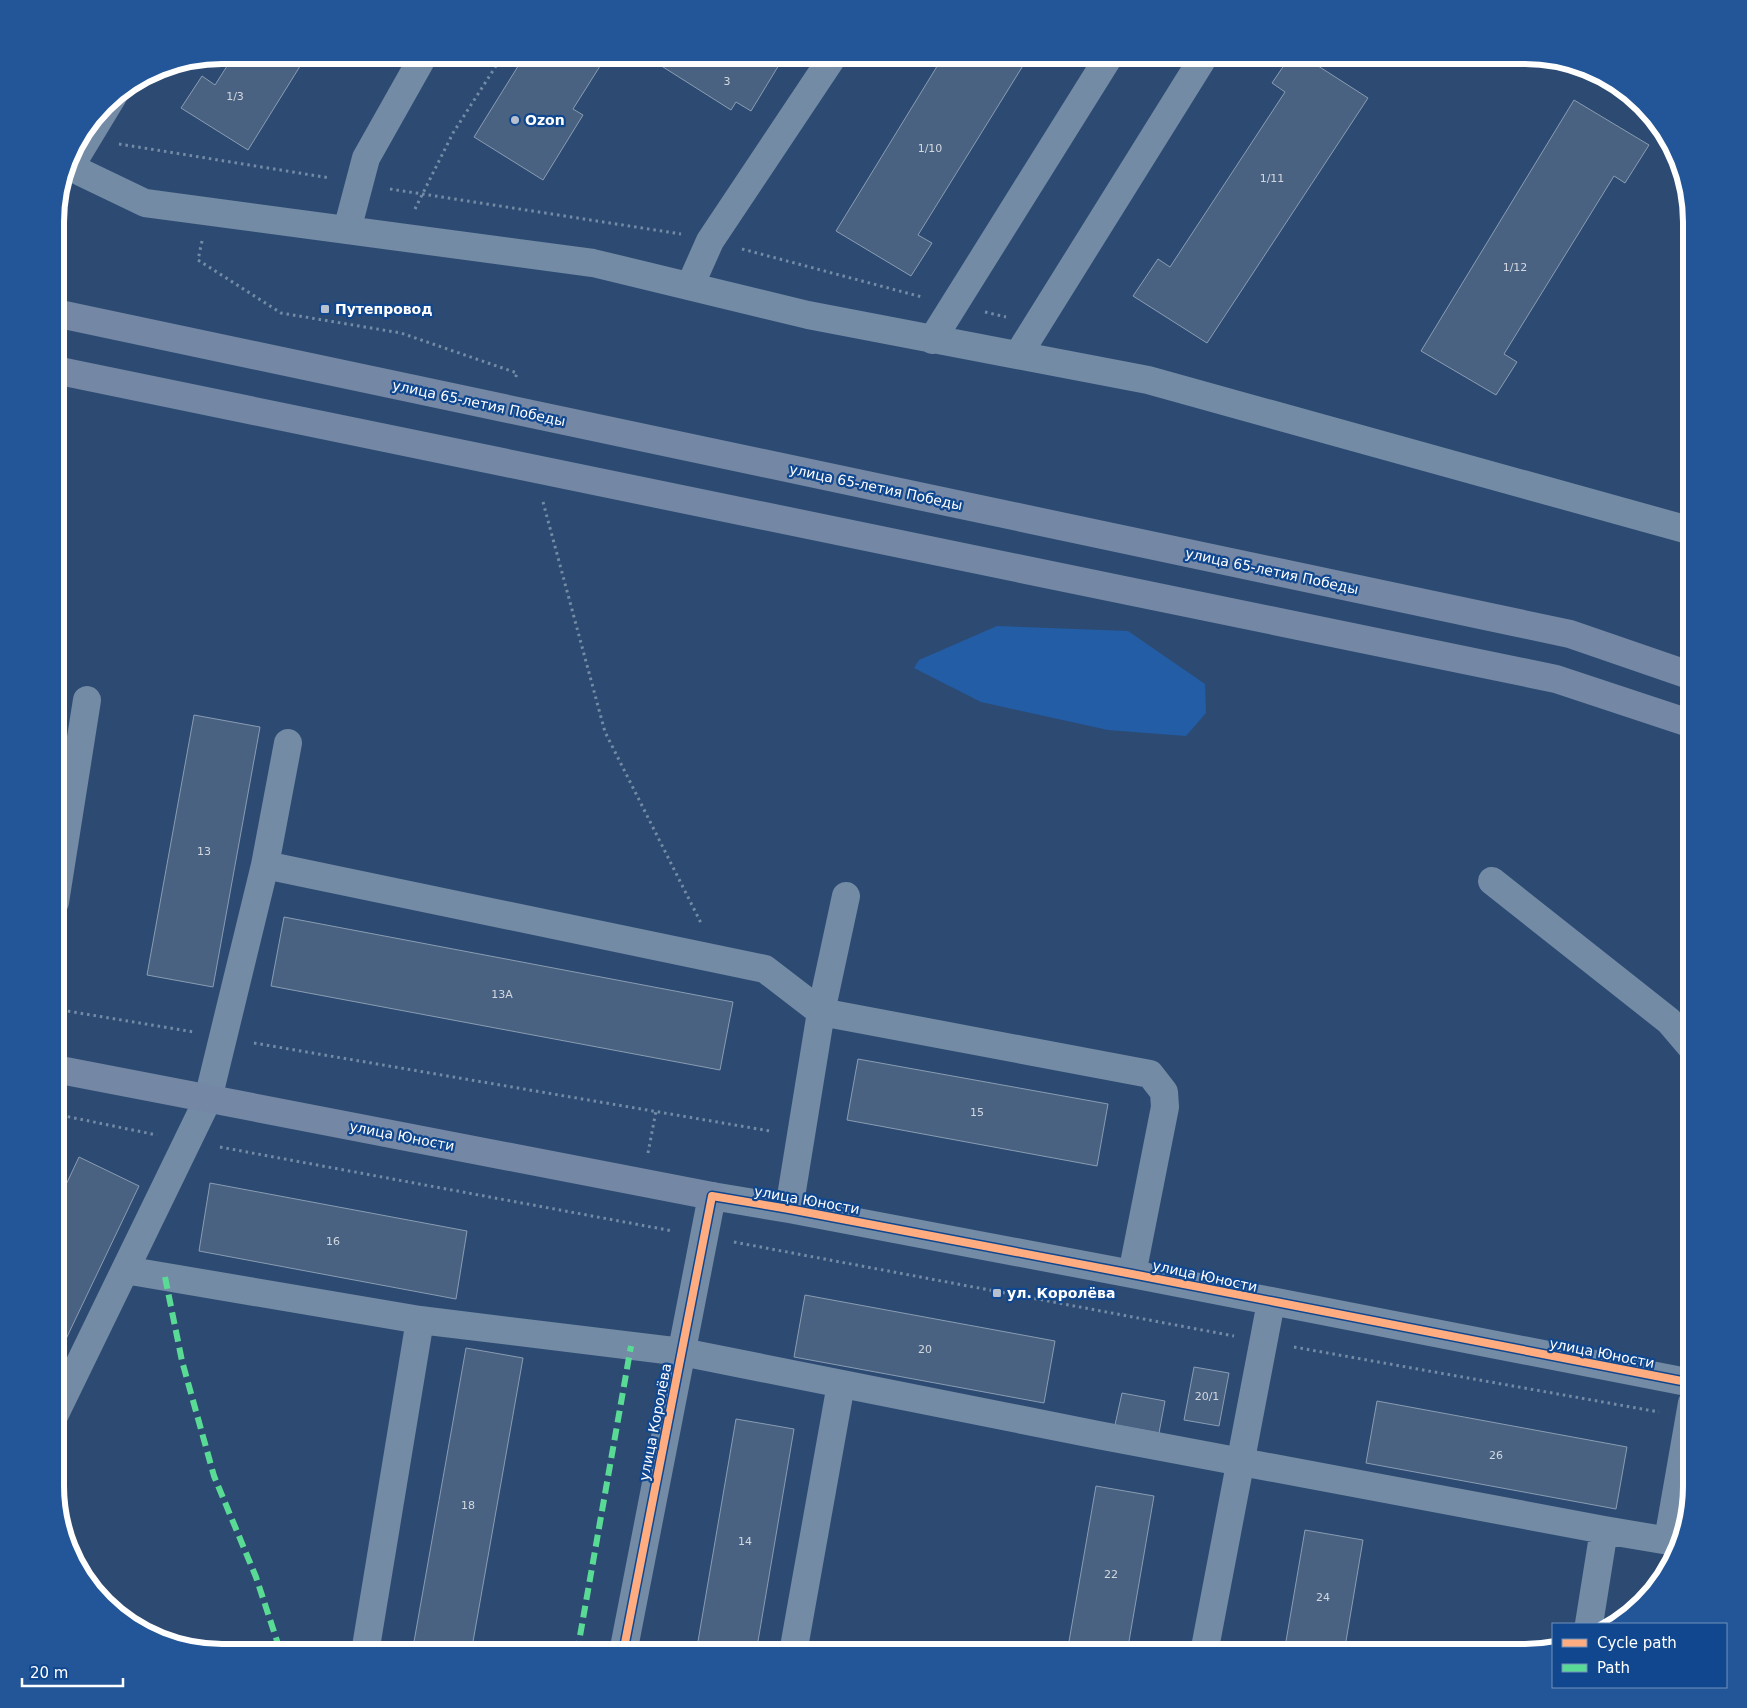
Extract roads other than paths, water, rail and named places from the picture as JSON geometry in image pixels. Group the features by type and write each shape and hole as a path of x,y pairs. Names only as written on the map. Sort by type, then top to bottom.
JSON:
{"main road":[{"name":"улица 65-летия Победы","path":"64,315 1570,634 1683,673"},
{"path":"64,372 1556,679 1683,721"},
{"name":"улица Юности","path":"64,1072 712,1196"}],"street":[{"path":"347,230 366,158 419,64"},
{"path":"690,286 710,241 828,64"},
{"path":"932,340 1104,64"},
{"path":"1018,354 1199,64"},
{"path":"73,168 145,203 593,263 808,315 1148,380 1683,529"},
{"path":"64,843 86,700"},
{"path":"64,1395 208,1098 266,865 288,743"},
{"path":"266,865 766,969 821,1012 1150,1074 1164,1092 1165,1107 1132,1274"},
{"path":"1492,881 1669,1022 1683,1038"},
{"path":"789,1209 821,1012 846,896"},
{"name":"улица Юности","path":"712,1196 1132,1274 1683,1381"},
{"name":"улица Королёва","path":"625,1644 712,1196"},
{"path":"125,1270 420,1320 682,1352 1241,1462 1673,1542"},
{"path":"1206,1644 1271,1302"},
{"path":"366,1644 420,1320"},
{"path":"794,1644 841,1384"},
{"path":"1674,1538 1683,1472"},
{"path":"1589,1623 1604,1530"}],"place":[{"name":"Ozon","path":"515,120"},
{"name":"Путепровод","path":"325,309"},
{"name":"ул. Королёва","path":"997,1293"}]}
